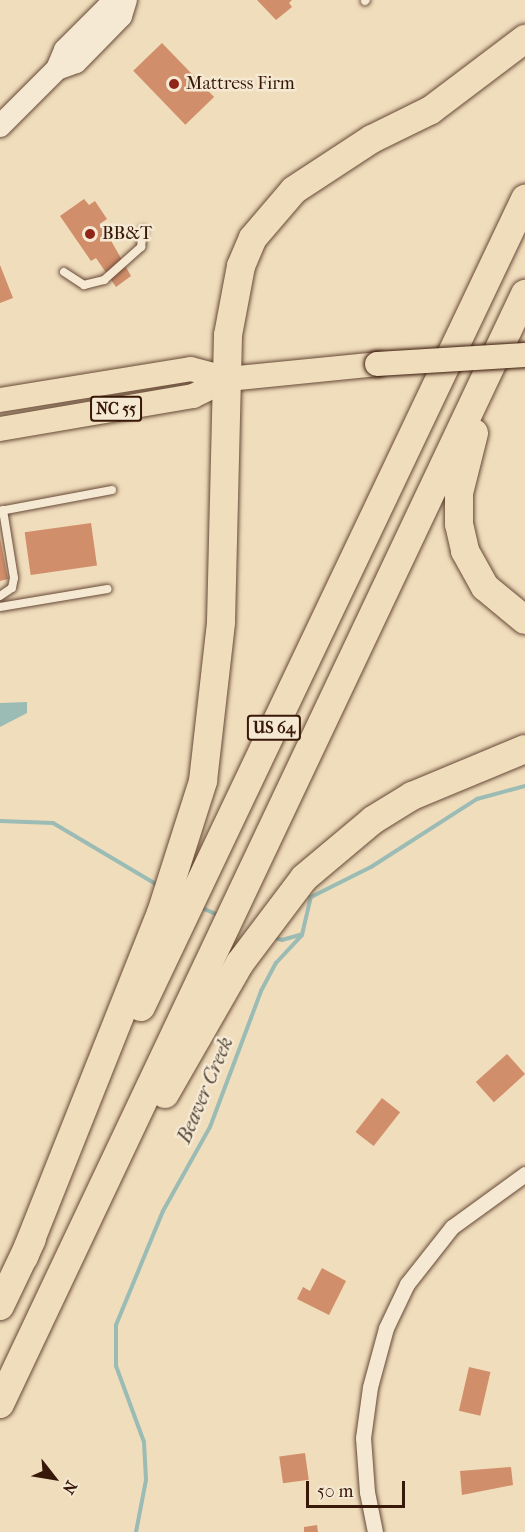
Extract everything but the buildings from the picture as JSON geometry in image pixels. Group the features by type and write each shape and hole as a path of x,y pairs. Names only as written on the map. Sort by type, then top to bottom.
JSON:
{"highway":[{"path":"24,1257 161,913 203,781 222,622 228,335 241,266 252,238 272,212 321,171 372,139 431,110 525,39"},
{"name":"US 64","path":"0,1306 525,199"},
{"name":"US 64","path":"0,1404 525,294"},
{"path":"507,332 464,463 459,524 465,551 484,587 525,620"},
{"path":"61,1275 240,963 303,878 373,820 412,796 525,749"}],"main road":[{"name":"NC 55","path":"0,429 193,396 228,379 377,364 525,355"},
{"name":"NC 55","path":"0,400 192,369 228,379"}],"street":[{"path":"0,126 57,69 83,55 121,16 125,0"},
{"path":"375,1532 363,1438 369,1388 386,1328 407,1284 452,1227 525,1174"}],"lane":[{"path":"64,272 84,285 104,280 141,247 143,230"},
{"path":"0,596 12,588 14,578 1,510 112,490"},
{"path":"0,607 107,589"}],"water":[{"path":"27,702 27,713 0,727 0,703"}],"waterway":[{"name":"Beaver Creek","path":"136,1532 146,1480 144,1442 116,1366 116,1325 163,1211 210,1127 261,991 276,963 302,935 311,897 371,867 477,799 525,786"},
{"path":"0,821 53,823 159,886"},
{"path":"200,907 218,915"},
{"path":"272,937 282,940 300,935"}],"place":[{"name":"Mattress Firm","path":"174,84"},
{"name":"BB&T","path":"90,234"}]}
